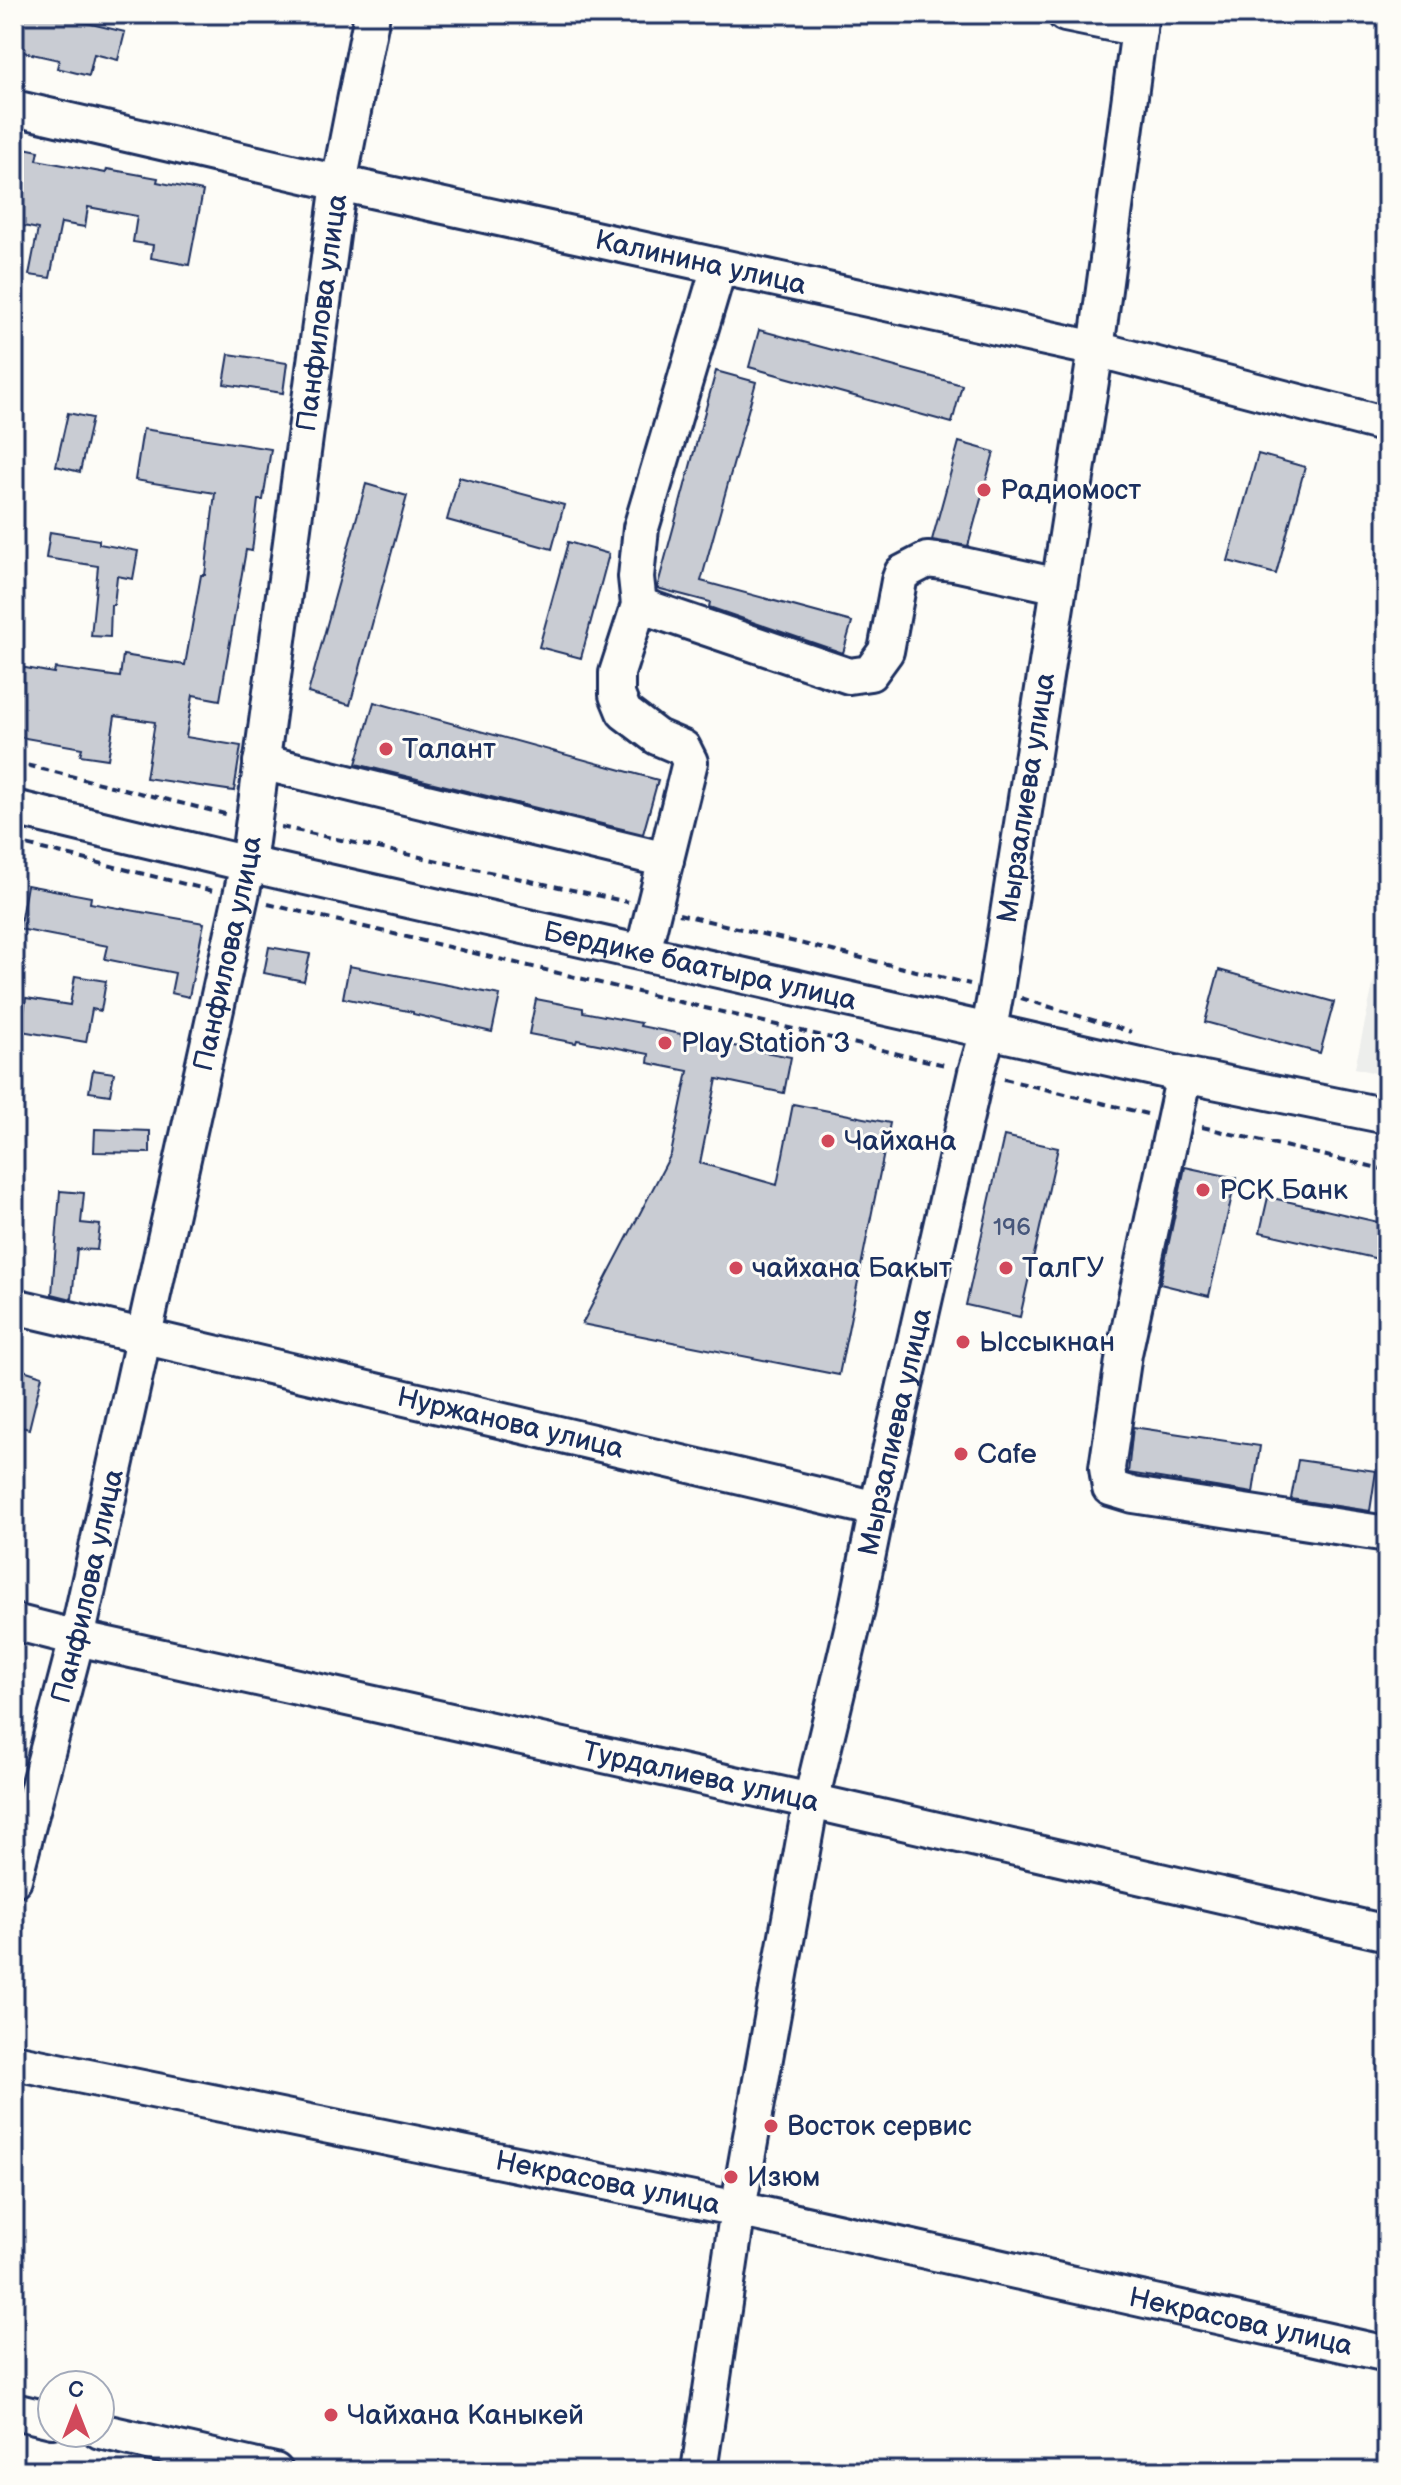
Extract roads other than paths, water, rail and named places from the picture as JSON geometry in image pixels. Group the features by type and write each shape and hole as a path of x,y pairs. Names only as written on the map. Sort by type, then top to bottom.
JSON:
{"street":[{"name":"Панфилова улица","path":"14,1879 77,1638 248,864 339,183 372,14"},
{"path":"1065,14 1140,22"},
{"name":"Мырзалиева улица","path":"699,2471 738,2209 811,1801 996,991 1096,349 1140,22"},
{"name":"Калинина улица","path":"14,108 339,183 1096,349 1387,425"},
{"path":"643,952 690,762 683,748 657,737 624,712 617,695 617,673 639,605 636,577 641,528 719,267"},
{"path":"639,605 849,676 870,673 886,651 899,581 902,573 913,566 927,560 954,563 1059,586"},
{"path":"261,762 666,860"},
{"name":"Бердике баатыра улица","path":"14,808 248,864 1184,1075 1387,1116"},
{"path":"1184,1075 1124,1354 1107,1468 1110,1488 1133,1495 1387,1534"},
{"name":"Нуржанова улица","path":"14,1306 877,1509"},
{"name":"Турдалиева улица","path":"14,1622 1387,1933"},
{"name":"Некрасова улица","path":"14,2062 738,2209 1387,2354"},
{"path":"14,2411 36,2416"},
{"path":"116,2435 275,2471"}],"place":[{"name":"Радиомост","path":"984,490"},
{"name":"Талант","path":"386,749"},
{"name":"Play Station 3","path":"665,1043"},
{"name":"Чайхана","path":"828,1141"},
{"name":"РСК Банк","path":"1203,1190"},
{"name":"чайхана Бакыт","path":"736,1268"},
{"name":"ТалГУ","path":"1006,1268"},
{"name":"Ыссыкнан","path":"963,1342"},
{"name":"Cafe","path":"961,1454"},
{"name":"Восток сервис","path":"771,2126"},
{"name":"Изюм","path":"731,2177"},
{"name":"Чайхана Каныкей","path":"331,2415"}]}
